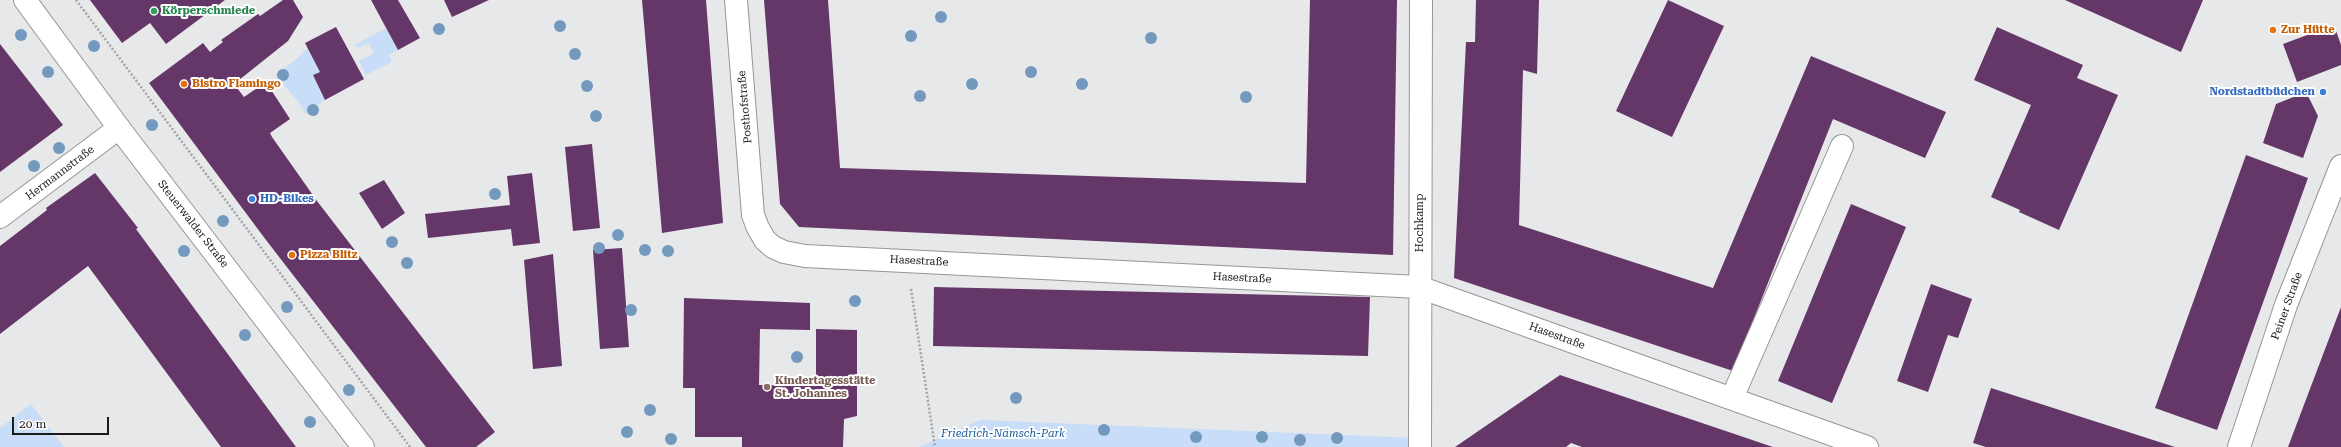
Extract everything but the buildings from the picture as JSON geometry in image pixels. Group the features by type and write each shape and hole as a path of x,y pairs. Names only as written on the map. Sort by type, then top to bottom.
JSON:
{"street":[{"name":"Steuerwalder Straße","path":"25,0 119,128 363,447"},
{"name":"Posthofstraße","path":"736,0 754,215"},
{"name":"Hochkamp","path":"1420,447 1419,287 1421,0"},
{"name":"Hermannstraße","path":"0,217 119,128"},
{"path":"1732,398 1842,146"},
{"name":"Peiner Straße","path":"2238,447 2286,305 2341,166"},
{"name":"Hasestraße","path":"754,215 758,228 765,240 773,247 784,252 805,256 1419,287 1867,447"}],"path":[{"path":"76,0 410,447"},
{"path":"906,260 935,447"}],"green space":[{"path":"386,28 398,50 389,55 392,62 366,75 359,61 374,53 369,43 357,48 355,45"},
{"path":"308,48 320,72 313,75 325,100 306,114 298,101 275,75 293,62"},
{"path":"31,404 64,447 0,447 0,428"},
{"name":"Friedrich-Nämsch-Park","path":"980,420 1416,438 1416,447 919,447"}],"place":[{"name":"Körperschmiede","path":"154,11"},
{"name":"Zur Hütte","path":"2273,30"},
{"name":"Bistro Flamingo","path":"184,84"},
{"name":"Nordstadtbüdchen","path":"2323,92"},
{"name":"HD-Bikes","path":"252,199"},
{"name":"Pizza Blitz","path":"292,255"},
{"name":"Kindertagesstätte St. Johannes","path":"767,387"}]}
